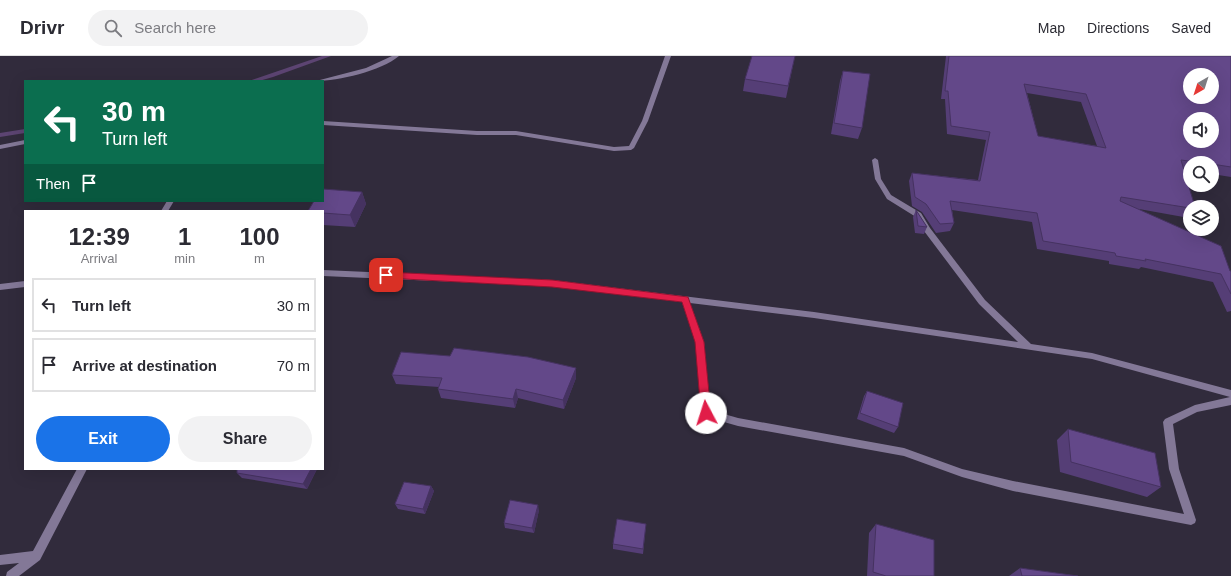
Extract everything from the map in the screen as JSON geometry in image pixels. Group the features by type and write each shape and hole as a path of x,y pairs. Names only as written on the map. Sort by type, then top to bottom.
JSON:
{"street":[{"path":"324,80 359,73 383,64 396,56"},
{"path":"324,123 477,133 516,133 614,149 631,148 645,121 668,56"},
{"path":"0,147 24,142"},
{"path":"875,160 878,179 889,196 919,215 927,229 982,302 1029,347"},
{"path":"324,273 552,283 814,315 1092,356 1231,394"},
{"path":"0,287 24,284"},
{"path":"685,299 700,342 706,413 738,422 904,452 962,473 1099,504 1190,520 1174,469 1168,422 1195,409 1231,401"},
{"path":"11,576 36,556 81,470"},
{"path":"0,560 36,556"}],"building":[{"path":"752,56 795,56 788,86 745,79"},
{"path":"949,56 1231,56 1231,167 1219,165 1219,156 1183,156 1183,160 1181,160 1183,167 1183,192 1191,192 1193,200 1183,200 1183,207 1121,197 1120,201 1183,229 1183,236 1199,236 1221,246 1231,271 1231,294 1221,274 1145,259 1146,261 1116,256 1115,253 1043,241 1037,213 950,201 954,223 940,224 926,204 915,197 912,173 980,181 990,132 951,126 948,91 945,91","holes":["1024,84 1086,94 1106,148 1038,136"]},
{"path":"843,71 870,74 862,128 834,123"},
{"path":"324,189 362,192 350,215 324,213 324,210 309,210 313,202 324,202"},
{"path":"916,210 927,227 918,226"},
{"path":"454,348 528,357 576,368 563,400 516,389 513,399 438,389 442,378 392,375 401,352 450,356"},
{"path":"867,391 903,403 898,427 860,413"},
{"path":"1068,429 1155,453 1161,487 1071,462"},
{"path":"237,470 310,470 303,484 237,473"},
{"path":"404,482 431,486 423,509 395,504"},
{"path":"510,500 538,505 532,528 504,523"},
{"path":"617,519 646,524 643,549 613,544"},
{"path":"876,524 934,540 934,576 886,576 873,572"},
{"path":"1020,568 1078,576 1022,576"}],"waterway":[{"path":"256,80 328,56"},
{"path":"0,135 24,131"}],"route":[{"path":"386,275 552,283 685,299 700,342 706,413"}]}
